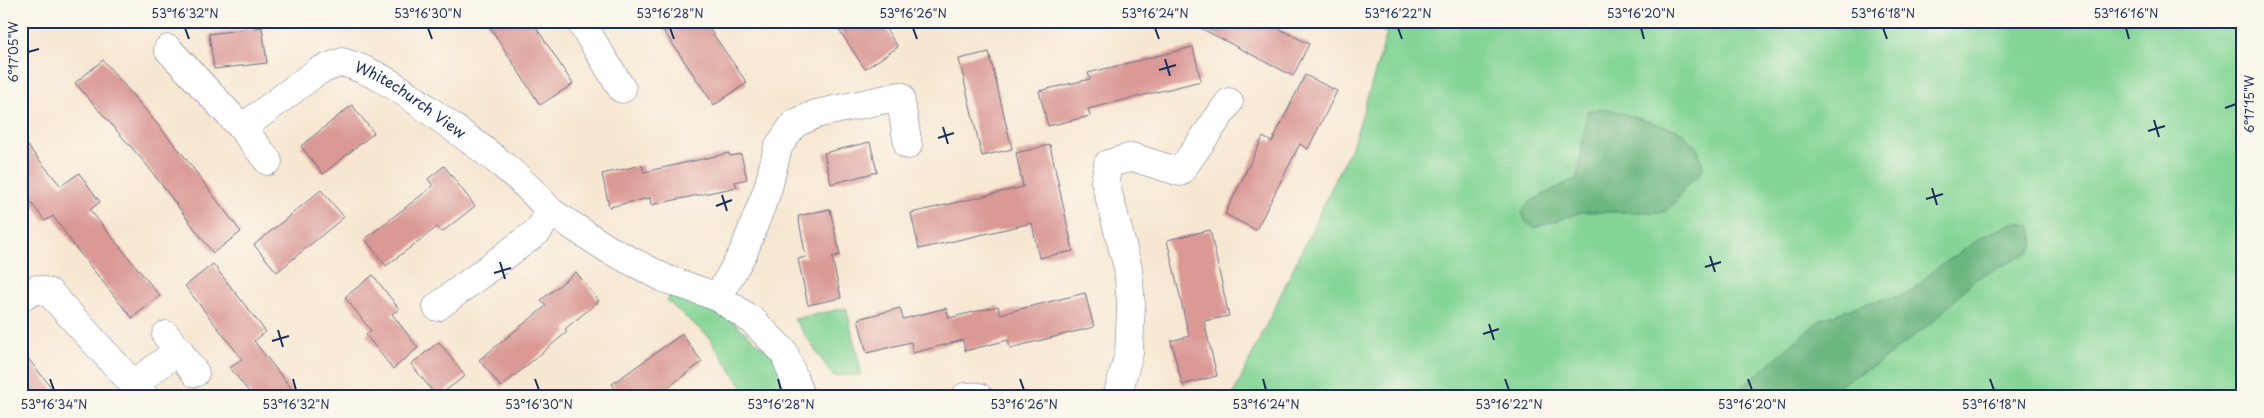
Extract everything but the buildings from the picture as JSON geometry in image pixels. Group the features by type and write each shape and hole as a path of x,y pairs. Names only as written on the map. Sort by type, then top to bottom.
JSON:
{"street":[{"path":"580,21 622,89"},
{"path":"168,49 242,128 268,161"},
{"name":"Whitechurch View","path":"242,128 318,71 342,62 385,78 493,157 529,187 551,212 608,249 666,279 718,297 753,321 784,352 801,397"},
{"path":"718,297 744,251 768,188 778,147 794,124 816,114 900,96 908,145"},
{"path":"1118,396 1129,353 1130,305 1128,268 1105,181 1108,164 1132,157 1180,172 1229,102"},
{"path":"437,307 538,231 551,212"},
{"path":"21,298 36,289 50,293 139,390 172,343 195,373"},
{"path":"964,397 979,397"}],"green space":[{"path":"1361,21 2243,21 2243,397 1232,397 1354,141 1387,33"},
{"path":"1606,108 1682,132 1698,150 1703,167 1700,175 1686,185 1675,203 1664,212 1583,212 1534,228 1525,221 1522,211 1531,201 1578,177 1587,111"},
{"path":"2015,222 2031,226 2034,245 2029,253 1975,279 1934,321 1877,364 1817,397 1731,397 1820,320 1866,303 1908,294 1933,271 1984,236"},
{"path":"673,292 721,312 773,356 782,374 781,389 765,397 749,397 708,336 667,301"},
{"path":"846,308 862,375 833,376 794,319"}]}
